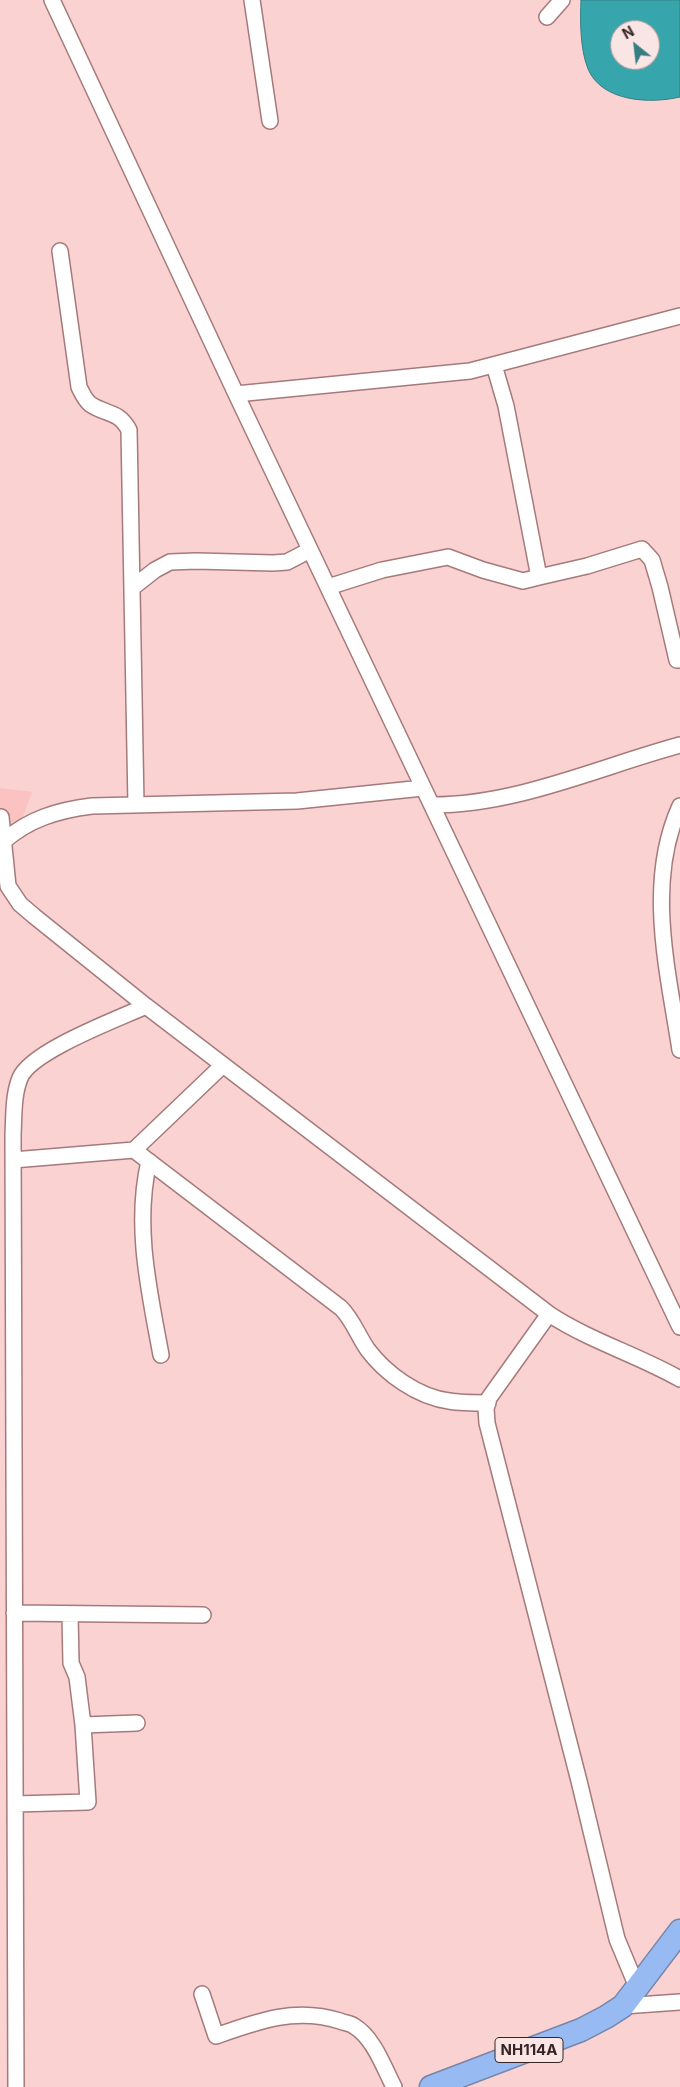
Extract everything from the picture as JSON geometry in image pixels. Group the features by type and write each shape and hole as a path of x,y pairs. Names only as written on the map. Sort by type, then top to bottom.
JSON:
{"highway":[{"name":"NH114A","path":"431,2087 581,2030 606,2017 623,2006 680,1931"}],"street":[{"path":"52,0 236,394 680,1327"},
{"path":"252,0 270,121"},
{"path":"547,18 562,0"},
{"path":"60,251 79,387 90,404 114,413 124,421 129,430 136,806"},
{"path":"236,394 470,371 680,316"},
{"path":"494,364 506,406 539,577"},
{"path":"328,588 382,570 448,558 523,581 587,566 642,549 652,560 676,660 680,660"},
{"path":"132,588 155,570 170,562 196,560 286,562 310,550"},
{"path":"432,806 470,804 524,792 680,745"},
{"path":"4,842 22,827 68,809 92,806 297,801 423,788"},
{"path":"680,806 668,838 664,862 661,913 680,1050"},
{"path":"1,817 8,886 20,904 146,1006 549,1314 580,1333 638,1357 680,1379"},
{"path":"16,2087 13,1135 16,1094 20,1076 48,1052 146,1006"},
{"path":"13,1160 134,1150 223,1064"},
{"path":"134,1150 341,1308 350,1317 361,1339 380,1364 402,1381 424,1394 447,1401 488,1404"},
{"path":"149,1161 142,1208 143,1256 161,1355"},
{"path":"549,1314 496,1385 488,1404 487,1423 577,1771 617,1939 637,1987"},
{"path":"14,1613 203,1615"},
{"path":"15,1804 88,1802 84,1725 77,1677 71,1663 70,1614"},
{"path":"84,1725 137,1723"},
{"path":"202,1994 216,2036 271,2017 296,2015 328,2017 354,2026 370,2041 394,2087"},
{"path":"623,2006 680,2002"}],"shaded area":[{"path":"0,788 32,792 0,878"}],"water":[{"path":"581,0 680,0 680,97 641,100 615,94 604,88 595,80 588,69 583,53"}]}
